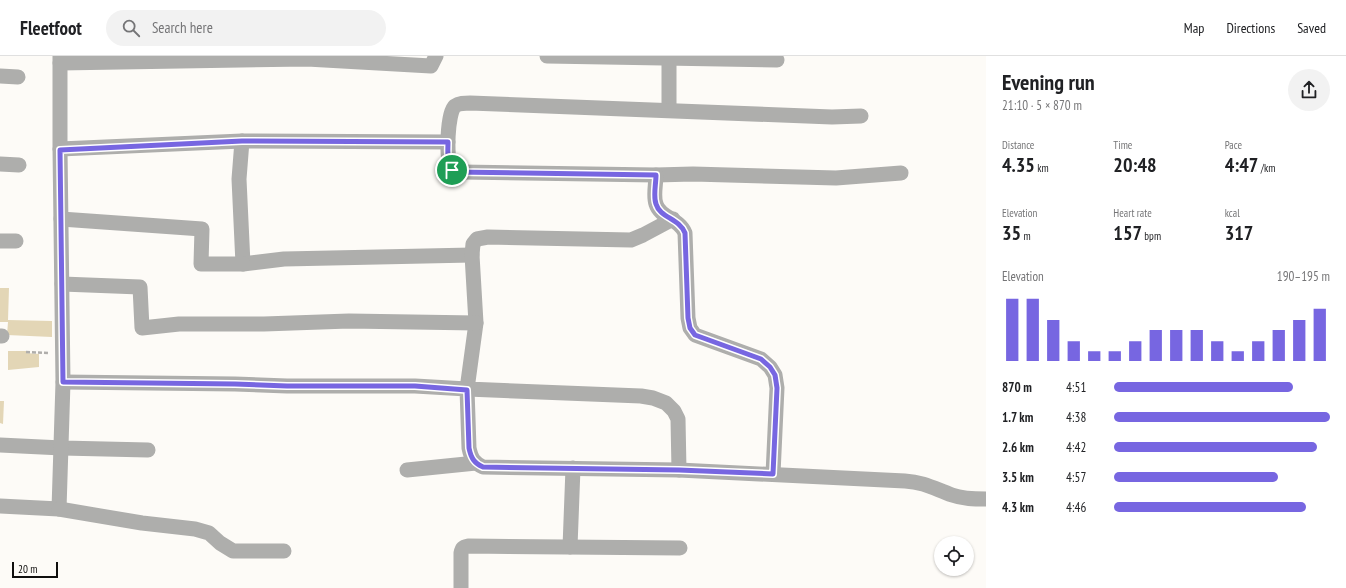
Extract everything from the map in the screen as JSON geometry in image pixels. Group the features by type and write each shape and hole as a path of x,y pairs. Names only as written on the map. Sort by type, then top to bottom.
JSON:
{"street":[{"path":"59,509 63,382 60,59 307,59 431,66 436,56"},
{"path":"547,56 777,60"},
{"path":"668,58 669,110"},
{"path":"0,76 18,77"},
{"path":"861,116 832,117 460,103 452,110 448,142 450,166 455,172 656,175 693,174 836,178 901,173"},
{"path":"60,150 242,141 448,142"},
{"path":"242,141 239,179 243,264"},
{"path":"0,164 19,165"},
{"path":"656,175 656,206 662,214 683,227 685,233 688,318 690,328 695,335 761,359 770,367 775,375 777,388 773,474"},
{"path":"61,219 202,229 201,264 243,264 284,259 472,255"},
{"path":"672,219 643,236 631,240 477,239 473,244 472,255 476,323 467,390 469,448 471,456 476,463 483,467 679,470 918,482 953,495 967,498 986,499"},
{"path":"0,241 16,241"},
{"path":"62,284 140,287 142,328 178,324 264,324 348,321 476,323"},
{"path":"63,382 287,386 415,386 467,390 641,396 654,398 666,403 674,411 678,419 679,470"},
{"path":"0,445 148,450"},
{"path":"408,470 476,463"},
{"path":"570,547 573,468"},
{"path":"0,506 59,509 195,529 209,533 220,543 233,551 284,551"},
{"path":"461,588 461,553 464,547 680,548"}],"path":[{"path":"26,352 63,354"}],"building":[{"path":"0,288 9,288 8,320 52,321 52,337 7,335 8,322 0,322"},
{"path":"8,351 26,351 26,353 39,354 39,367 8,370"},
{"path":"0,401 4,401 3,424 0,423"}],"route":[{"path":"242,141 448,142 450,166 452,170 455,172 656,175 656,206 662,214 683,227 685,233 688,318 690,328 695,335 761,359 770,367 775,375 777,388 773,474 679,470 483,467 476,463 471,456 469,448 467,390 415,386 287,386 63,382 60,150 242,141"}]}
